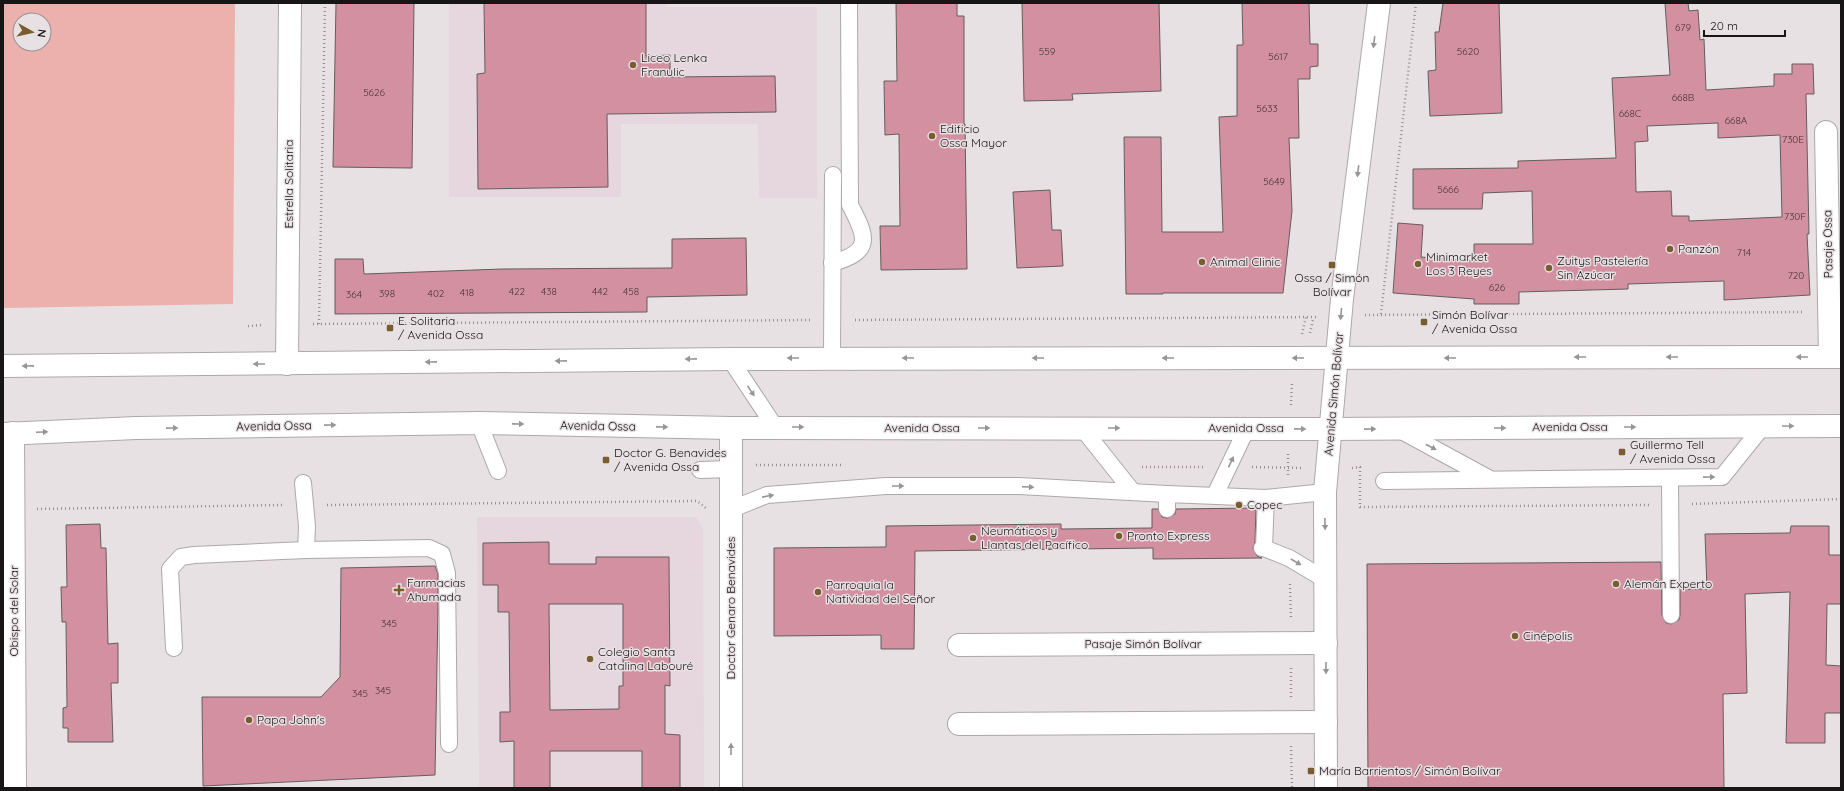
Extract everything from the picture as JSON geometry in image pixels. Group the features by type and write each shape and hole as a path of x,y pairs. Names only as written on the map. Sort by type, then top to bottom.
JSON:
{"main road":[{"name":"Estrella Solitaria","path":"287,364 290,3"},
{"name":"Avenida Simón Bolívar","path":"1326,788 1325,492 1341,316 1379,3"},
{"name":"Pasaje Ossa","path":"1826,132 1829,312 1836,357"},
{"path":"3,366 832,358 1836,357"},
{"name":"Avenida Ossa","path":"8,434 136,428 479,423 731,428 1331,429 1841,426"},
{"name":"Doctor Genaro Benavides","path":"731,428 731,788"},
{"name":"Obispo del Solar","path":"8,434 13,509 15,788"},
{"name":"Pasaje Simón Bolívar","path":"959,645 1326,643"},
{"path":"959,724 1326,722"}],"lane":[{"path":"832,263 847,259 857,253 862,246 864,236 850,205 849,3"},
{"path":"832,358 833,175"},
{"path":"730,359 775,427"},
{"path":"479,423 498,471"},
{"path":"1384,481 1722,477 1763,426"},
{"path":"1082,428 1133,492"},
{"path":"1215,495 1247,428"},
{"path":"1396,428 1493,480"},
{"path":"700,470 732,469"},
{"path":"1670,478 1671,615"},
{"path":"303,483 306,550"},
{"path":"732,508 767,495 886,486 1019,486 1133,492 1167,501 1215,495 1266,498 1325,492"},
{"path":"1266,498 1263,548 1289,558 1326,580"},
{"path":"174,648 170,569 181,557 202,554 306,550 429,548 442,554 447,573 449,744"}],"path":[{"path":"319,324 325,3"},
{"path":"1381,314 1416,3"},
{"path":"248,326 288,324 1306,317 1381,314 1829,312"},
{"path":"1288,468 1291,386 1306,317"},
{"path":"13,509 697,501 708,510"}],"shaded area":[{"path":"3,3 235,3 233,304 3,308"},
{"name":"Liceo Lenka Franulic","path":"449,3 667,3 667,7 817,7 817,198 759,198 758,124 621,124 621,197 449,197"},
{"name":"Colegio Santa Catalina Labouré","path":"477,517 696,517 703,529 704,788 479,788"}],"building":[{"path":"336,3 414,3 412,168 333,167"},
{"path":"484,3 646,3 646,56 670,55 670,77 775,76 776,112 607,114 608,187 478,189 477,74 485,73"},
{"name":"Edificio Ossa Mayor","path":"896,3 957,3 957,16 964,16 964,124 967,269 881,270 880,226 900,226 899,134 885,135 884,81 897,81"},
{"path":"1022,3 1159,3 1161,91 1072,94 1073,100 1024,101"},
{"path":"1242,3 1309,3 1310,44 1318,44 1318,66 1310,67 1310,79 1298,79 1299,138 1289,138 1292,211 1283,293 1126,294 1124,137 1161,137 1162,232 1223,232 1219,117 1237,116 1237,45 1243,45"},
{"path":"1443,3 1499,3 1502,113 1430,116 1428,71 1436,70 1435,32 1439,32"},
{"path":"1665,3 1688,3 1689,11 1698,10 1700,40 1704,39 1706,90 1774,86 1774,74 1792,74 1792,64 1813,64 1814,94 1806,94 1809,234 1807,234 1810,295 1724,300 1724,281 1628,284 1628,289 1519,292 1519,304 1474,304 1474,299 1393,293 1398,223 1423,225 1421,257 1474,261 1474,244 1533,244 1532,191 1483,193 1482,209 1413,209 1413,169 1518,168 1518,161 1616,158 1612,78 1670,75","holes":["1718,123 1718,138 1780,135 1782,217 1689,221 1689,216 1672,216 1671,191 1636,192 1635,142 1648,141 1647,126"]},
{"path":"1050,190 1052,230 1061,230 1063,266 1017,268 1013,192"},
{"path":"746,238 747,295 647,297 647,312 335,314 335,259 363,259 364,274 502,269 672,268 672,239"},
{"path":"1256,508 1255,542 1253,548 1257,556 1262,558 1153,559 1153,548 915,551 914,649 881,649 881,635 774,636 774,548 886,547 886,526 1061,524 1061,529 1152,528 1152,509 1158,509 1162,517 1167,518 1175,514 1176,509"},
{"path":"100,524 101,548 106,548 108,644 118,643 118,683 111,683 113,742 68,742 68,728 63,728 63,708 67,707 66,622 62,622 61,587 67,587 66,525"},
{"name":"Cinépolis","path":"1791,526 1829,526 1829,555 1841,555 1841,604 1827,604 1826,665 1841,666 1841,713 1825,713 1825,743 1786,743 1790,592 1745,594 1747,693 1723,694 1724,788 1368,788 1367,564 1661,562 1662,615 1666,623 1671,624 1679,620 1680,589 1707,589 1705,534 1790,533"},
{"path":"549,542 549,564 596,564 596,557 669,557 670,686 665,685 665,734 680,735 680,788 642,788 642,751 550,751 550,788 514,788 514,741 500,742 500,712 510,712 509,612 498,612 498,585 483,585 483,543","holes":["549,604 623,604 623,686 619,686 619,709 550,710"]},
{"path":"435,566 438,574 438,607 435,775 203,786 202,697 321,697 340,677 341,568"}],"place":[{"name":"Liceo Lenka Franulic","path":"633,65"},
{"name":"Edificio Ossa Mayor","path":"932,136"},
{"name":"Panzón","path":"1670,249"},
{"name":"Animal Clinic","path":"1202,262"},
{"name":"Minimarket Los 3 Reyes","path":"1418,264"},
{"name":"Ossa / Simón Bolívar","path":"1332,265"},
{"name":"Zuitys Pastelería Sin Azúcar","path":"1549,268"},
{"name":"Simón Bolívar / Avenida Ossa","path":"1424,322"},
{"name":"E. Solitaria / Avenida Ossa","path":"390,328"},
{"name":"Guillermo Tell / Avenida Ossa","path":"1622,452"},
{"name":"Doctor G. Benavides / Avenida Ossa","path":"606,460"},
{"name":"Copec","path":"1239,505"},
{"name":"Pronto Express","path":"1119,536"},
{"name":"Neumáticos y Llantas del Pacífico","path":"973,538"},
{"name":"Alemán Experto","path":"1616,584"},
{"name":"Farmacias Ahumada","path":"399,590"},
{"name":"Parroquia la Natividad del Señor","path":"818,592"},
{"name":"Cinépolis","path":"1515,636"},
{"name":"Colegio Santa Catalina Labouré","path":"590,659"},
{"name":"Papa John's","path":"249,720"},
{"name":"María Barrientos / Simón Bolívar","path":"1311,771"}]}
